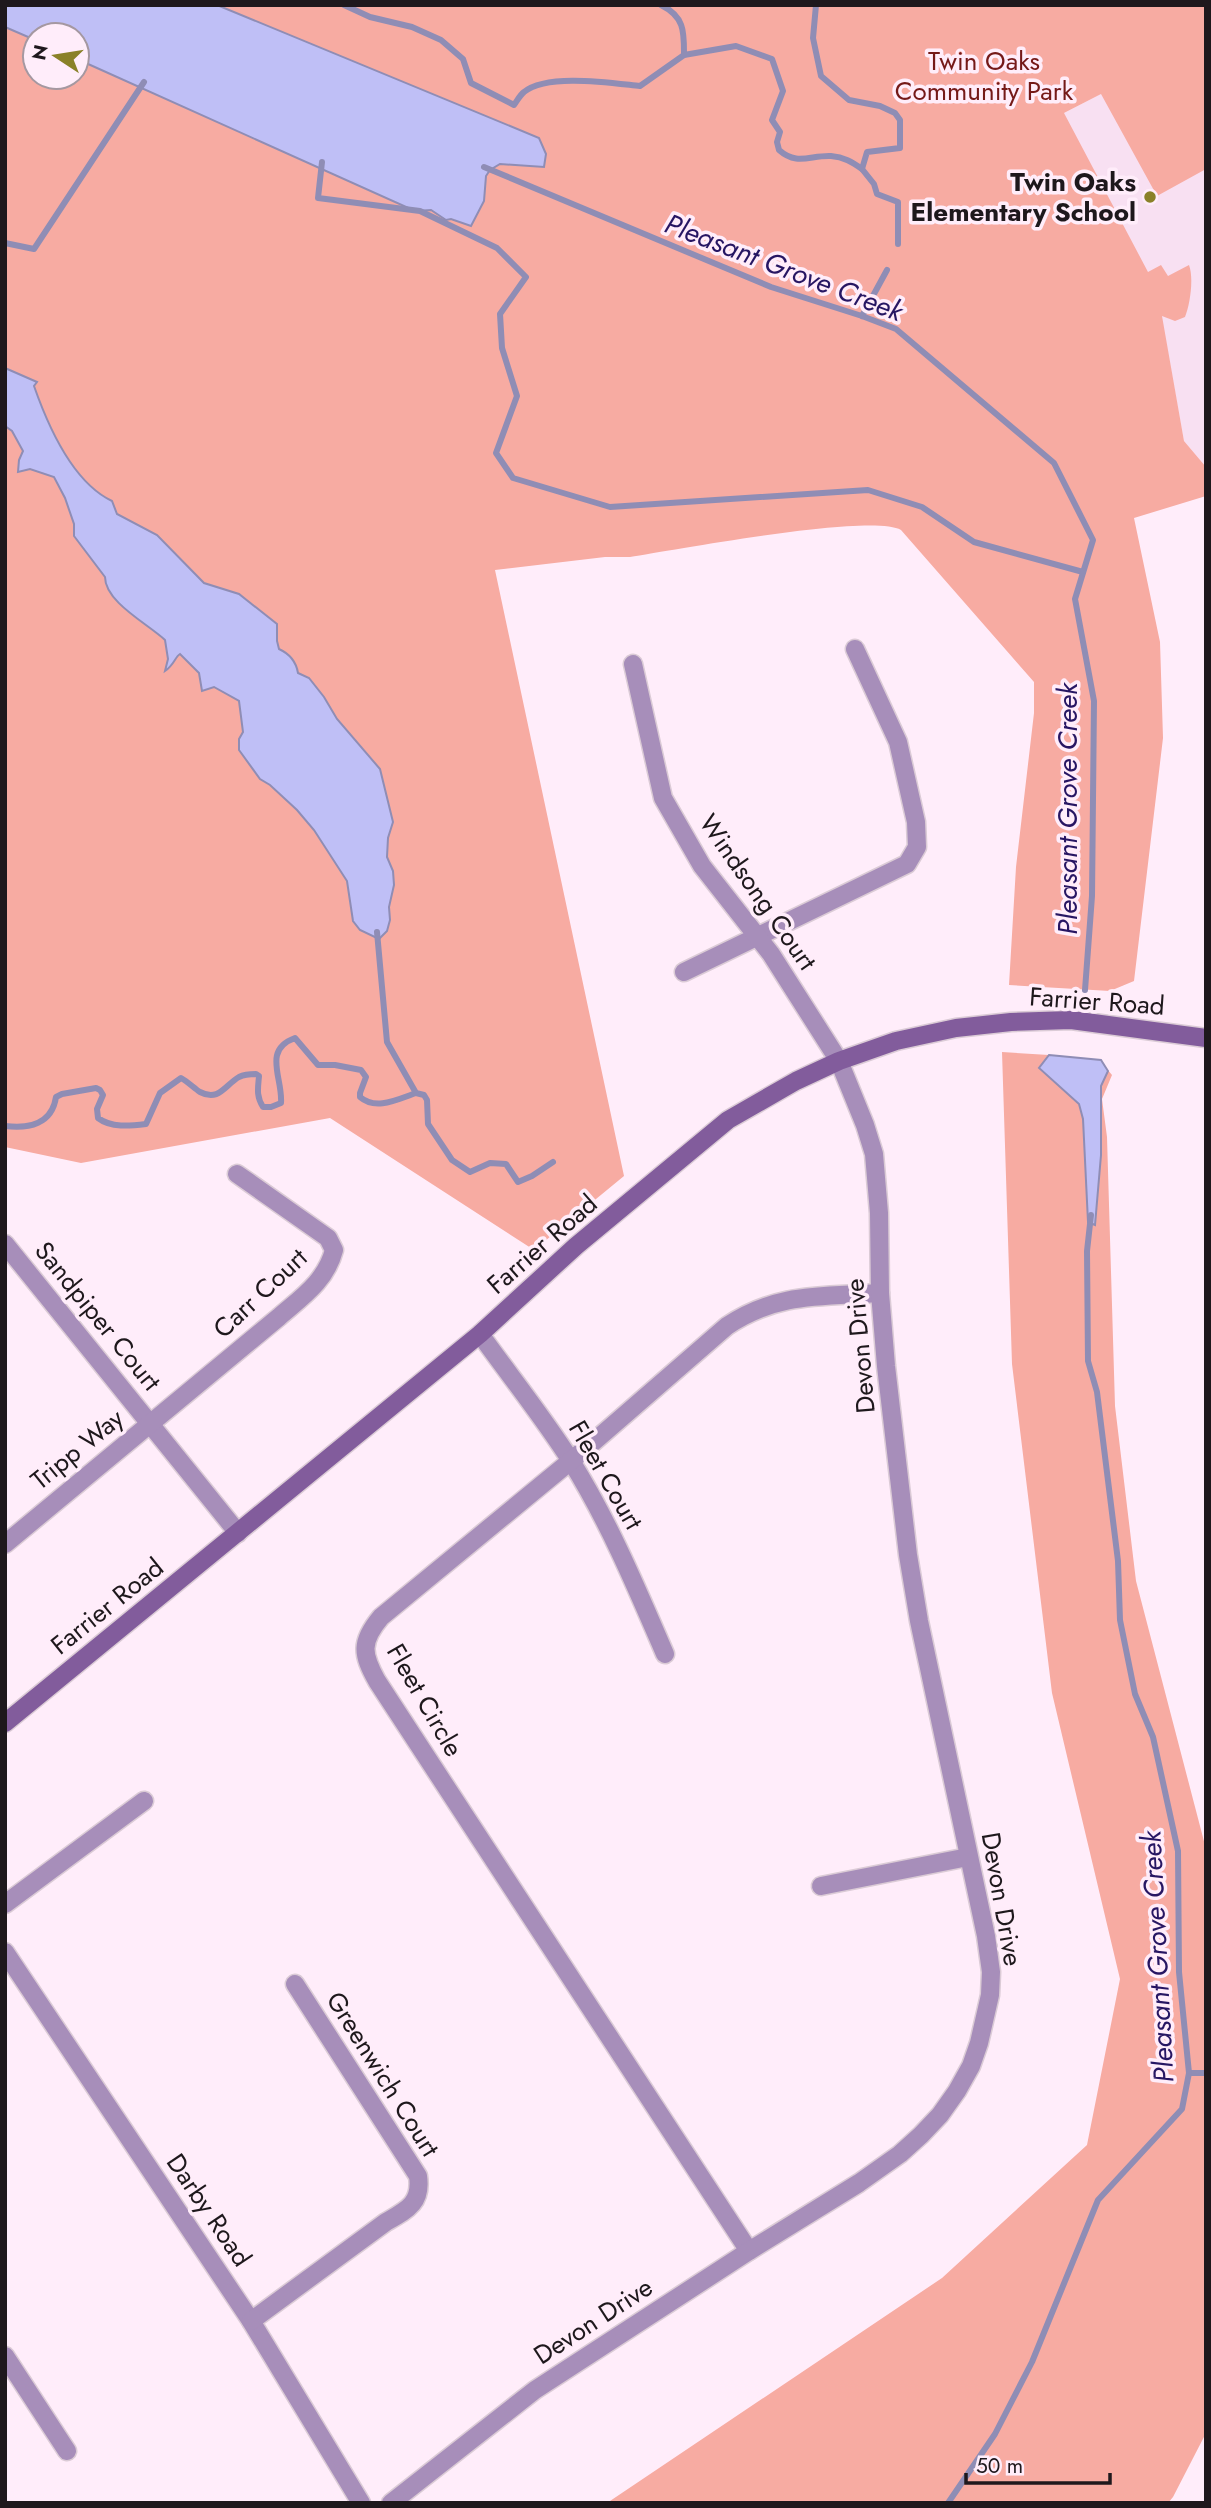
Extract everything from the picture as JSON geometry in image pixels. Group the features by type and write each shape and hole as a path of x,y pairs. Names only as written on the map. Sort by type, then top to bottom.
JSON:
{"street":[{"path":"684,972 907,864 918,847 916,822 898,742 855,649"},
{"name":"Windsong Court","path":"633,664 663,798 702,866 759,936 839,1061"},
{"name":"Farrier Road","path":"5,1723 480,1334 576,1246 728,1120 796,1081 839,1061 896,1041 956,1028 1011,1022 1071,1020 1206,1038"},
{"name":"Devon Drive","path":"391,2503 535,2390 900,2154 940,2115 971,2066 986,2018 990,1972 986,1936 919,1621 908,1555 886,1366 880,1293 879,1213 873,1154 865,1125 839,1061"},
{"name":"Carr Court","path":"151,1422 279,1317 321,1280 330,1266 334,1250 328,1238 237,1174"},
{"name":"Sandpiper Court","path":"5,1244 238,1532"},
{"name":"Fleet Circle","path":"749,2251 377,1681 364,1646 372,1628 381,1617 571,1461 727,1326 749,1312 772,1303 797,1298 880,1293"},
{"name":"Fleet Court","path":"480,1334 571,1461 617,1543 666,1654"},
{"name":"Tripp Way","path":"5,1544 151,1422"},
{"path":"5,1904 144,1801"},
{"path":"821,1886 968,1857"},
{"name":"Darby Road","path":"5,1952 251,2321 361,2503"},
{"name":"Greenwich Court","path":"251,2321 386,2222 407,2210 420,2189 418,2176 295,1983"},
{"path":"5,2356 66,2451"}],"shaded area":[{"name":"Twin Oaks Elementary School","path":"1206,39 1206,467 1184,441 1161,314 1053,119"}],"green space":[{"name":"Twin Oaks Community Park","path":"5,5 1206,5 1206,169 1157,196 1101,94 1064,113 1148,272 1161,265 1168,276 1189,265 1191,277 1190,299 1185,317 1175,321 1162,316 1184,441 1206,467 1206,496 1134,518 1160,642 1163,738 1134,981 1110,991 1009,985 1016,867 1034,713 1034,682 901,530 883,526 814,529 630,557 605,557 495,570 624,1176 534,1250 330,1118 81,1163 5,1147"},
{"path":"1002,1052 1049,1055 1102,1063 1112,1075 1102,1099 1107,1137 1115,1406 1136,1581 1206,1849 1206,2433 1168,2503 607,2503 942,2278 1087,2145 1120,1979 1052,1693 1012,1364"}],"water":[{"path":"5,5 217,5 539,138 546,154 544,167 500,164 486,176 484,201 471,226 451,219 446,220 431,210 415,211 91,65 91,21 21,21 21,34 5,27"},
{"path":"5,368 37,382 34,386 40,402 63,451 85,481 112,501 117,514 157,535 204,583 239,594 277,624 279,649 292,658 298,673 309,678 337,719 380,769 393,822 388,838 387,857 393,871 394,885 387,931 379,939 360,930 353,921 347,881 314,830 297,810 260,779 239,750 239,739 243,732 239,701 214,687 202,691 199,673 180,654 165,671 168,659 165,640 112,595 105,577 74,536 74,524 54,477 30,469 18,472 23,451 12,431 5,426"},
{"path":"1049,1055 1101,1060 1108,1071 1101,1086 1101,1155 1095,1225 1088,1222 1083,1119 1079,1104 1039,1068"}],"waterway":[{"path":"344,5 370,17 412,27 441,40 463,59 471,83 514,105 524,92 534,86 548,83 580,81 640,86 684,55 736,46 772,59 783,91 772,120 780,132 777,142 779,150 798,159 840,157 862,169"},
{"path":"661,5 679,20 683,32 684,55"},
{"path":"816,5 813,38 821,76 849,100 880,106 895,113 900,120 900,148 867,152 862,169 874,184 877,194 898,202 898,244"},
{"path":"5,243 34,249 144,82"},
{"path":"322,162 318,198 420,211 497,248 526,277 500,314 502,348 517,396 496,453 513,478 610,507 868,490 922,507 974,542 1083,572"},
{"name":"Pleasant Grove Creek","path":"484,167 771,287 896,329 1054,463 1093,540 1075,599 1094,701 1092,896 1085,990"},
{"path":"862,316 887,270"},
{"path":"377,932 387,1042 416,1093 424,1095 427,1100 428,1124 452,1160 470,1172 490,1163 506,1164 518,1182 553,1162"},
{"path":"5,1126 23,1127 38,1123 50,1113 56,1097 96,1088 103,1095 97,1109 98,1118 115,1125 146,1124 160,1093 181,1078 200,1092 212,1095 239,1077 256,1074 259,1076 259,1099 263,1107 271,1107 281,1103 276,1066 279,1050 295,1038 318,1065 361,1070 366,1077 360,1097 366,1101 387,1102 416,1093"},
{"name":"Pleasant Grove Creek","path":"948,2503 995,2434 1032,2362 1098,2200 1182,2109 1189,2073 1179,1972 1178,1851 1153,1737 1135,1694 1120,1620 1118,1561 1097,1392 1088,1361 1087,1251 1091,1215"},
{"path":"1189,2073 1206,2073"}],"place":[{"name":"Twin Oaks Elementary School","path":"1150,197"}]}
